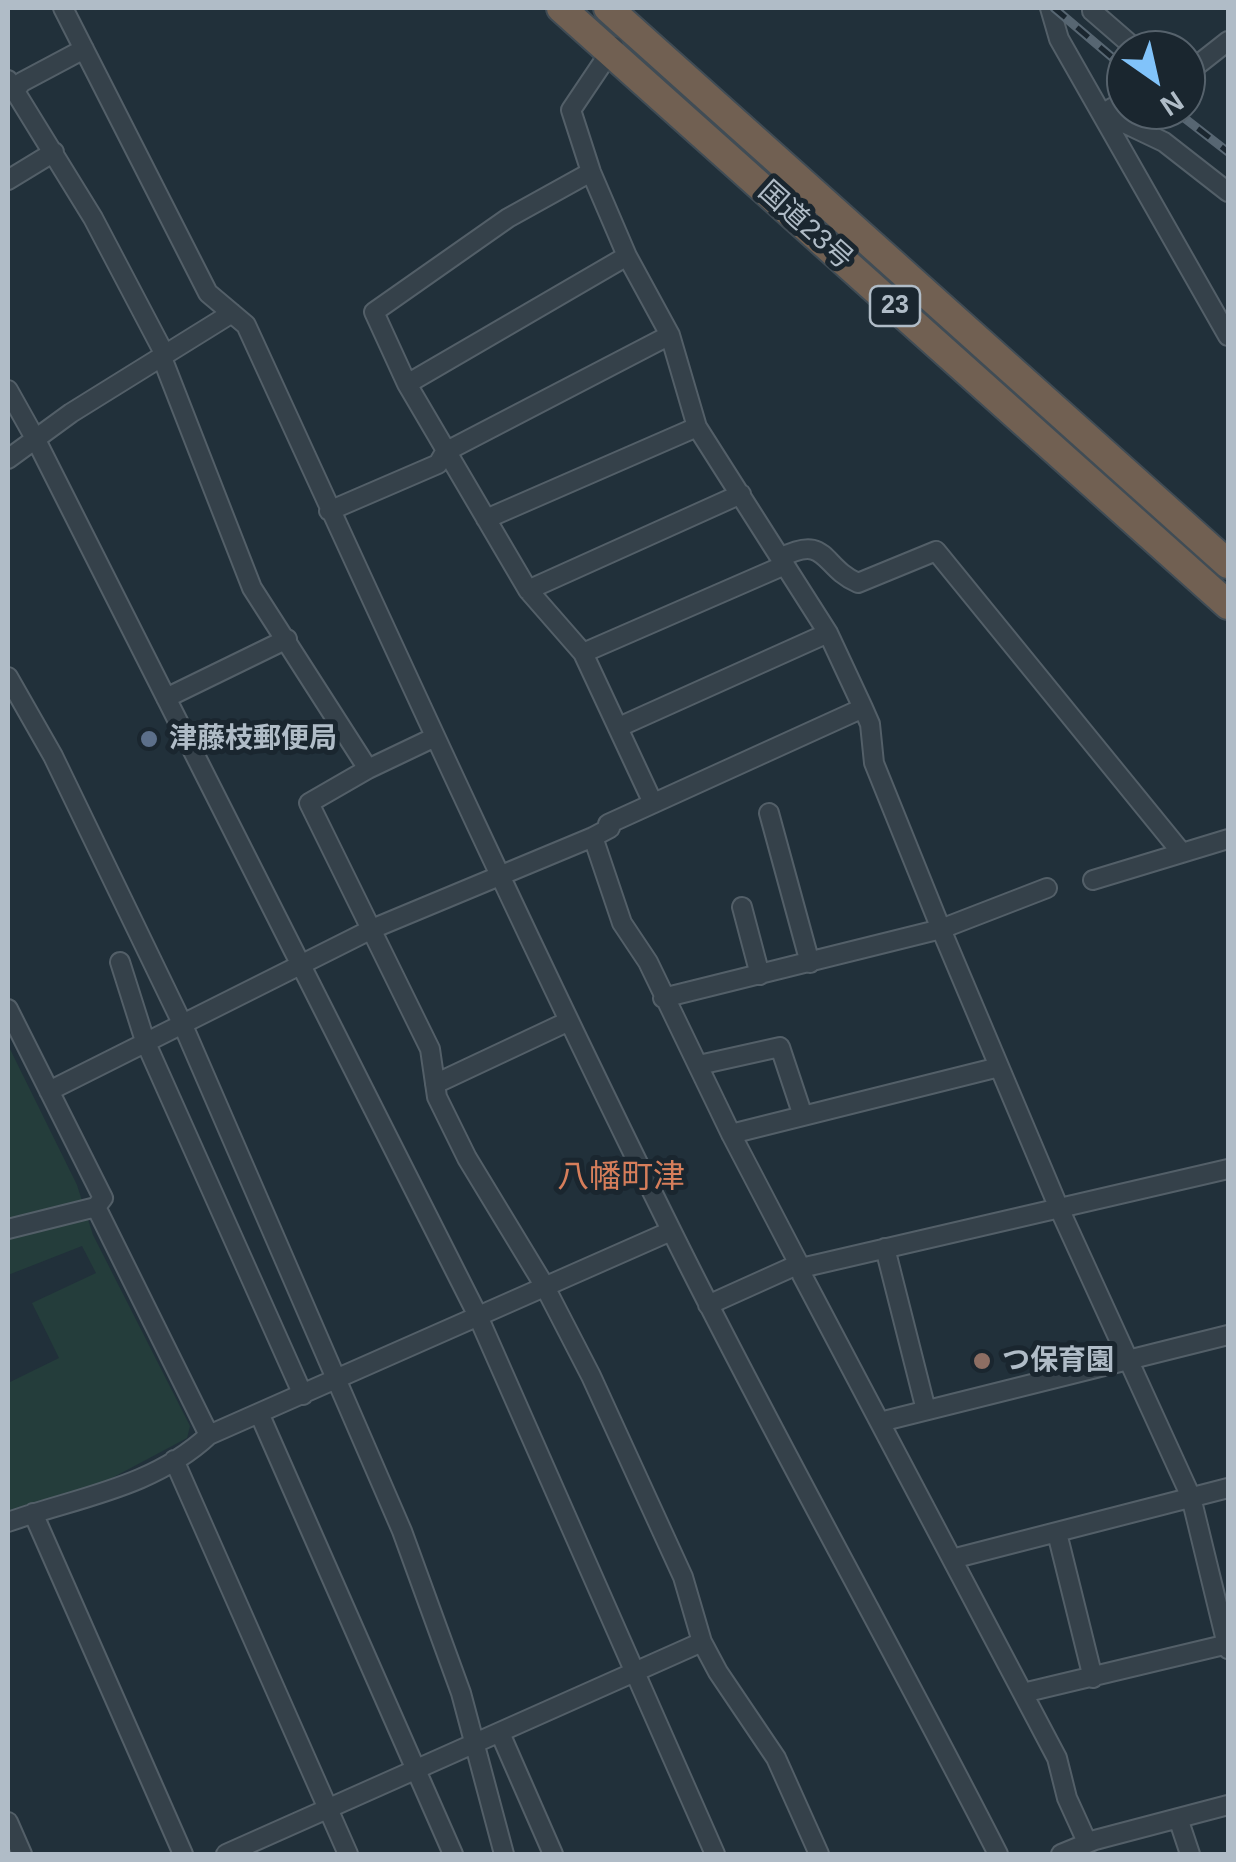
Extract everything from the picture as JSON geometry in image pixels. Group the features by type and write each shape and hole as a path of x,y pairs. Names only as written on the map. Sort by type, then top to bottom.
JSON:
{"highway":[{"name":"国道23号","path":"560,8 1228,605"},
{"name":"国道23号","path":"608,8 1228,564"}],"street":[{"path":"64,8 208,293 246,324 433,738 671,1231 998,1854"},
{"path":"1050,8 1059,40 1228,336"},
{"path":"1096,8 1092,11 1114,30"},
{"path":"630,27 571,110 590,172 627,256 670,335 696,427 828,633 870,724 874,764 942,928 1058,1206 1191,1498 1228,1646 1024,1693"},
{"path":"1206,58 1228,41"},
{"path":"84,49 11,86 54,152 162,354 252,588 368,769"},
{"path":"1103,113 1164,142 1228,192"},
{"path":"8,180 54,152"},
{"path":"590,172 508,218 374,312 407,384 528,590 583,653 653,804"},
{"path":"407,384 627,256"},
{"path":"8,460 70,413 232,313"},
{"path":"330,510 438,464 445,452 670,335"},
{"path":"8,390 477,1314 715,1854"},
{"path":"486,519 696,427"},
{"path":"528,590 740,494"},
{"path":"583,653 782,562 799,548 810,548 858,583 936,551 1182,853"},
{"path":"619,727 828,633"},
{"path":"166,698 287,639"},
{"path":"8,677 53,756 182,1022 336,1377 426,1592 461,1693 504,1854"},
{"path":"49,1091 372,929 500,877 863,708"},
{"path":"433,738 309,803 430,1048 437,1098 467,1158 544,1285 644,1489 682,1577 702,1642 776,1758 819,1854"},
{"path":"770,812 810,963"},
{"path":"604,830 622,923 648,962 802,1275 1057,1758 1067,1798 1087,1842"},
{"path":"1092,880 1228,839"},
{"path":"663,998 942,928 1047,888"},
{"path":"742,907 760,975"},
{"path":"120,962 145,1041 303,1395"},
{"path":"8,1009 102,1198 96,1207 8,1228"},
{"path":"435,1084 569,1021"},
{"path":"699,1065 780,1047 803,1116"},
{"path":"731,1134 1000,1067"},
{"path":"708,1305 800,1266 1228,1169"},
{"path":"96,1207 209,1434"},
{"path":"8,1522 124,1487 196,1447 209,1434 671,1231"},
{"path":"885,1248 926,1410"},
{"path":"880,1422 1228,1334"},
{"path":"259,1413 453,1854"},
{"path":"174,1460 348,1854"},
{"path":"952,1559 1228,1488"},
{"path":"33,1513 183,1854"},
{"path":"1056,1533 1093,1678"},
{"path":"226,1854 702,1642"},
{"path":"500,1733 553,1854"},
{"path":"1060,1854 1087,1842 1228,1804"},
{"path":"1178,1818 1190,1854"},
{"path":"8,1822 22,1854"}],"green space":[{"path":"8,1045 77,1185 93,1235 190,1426 187,1438 95,1487 8,1512 8,1383 59,1358 32,1303 96,1273 82,1246 8,1275"}],"railway":[{"path":"1054,8 1106,52"},
{"path":"1200,130 1228,152"}],"place":[{"name":"津藤枝郵便局","path":"149,739"},
{"name":"つ保育園","path":"982,1361"}],"district":[{"name":"八幡町津","path":"621,1178"}]}
